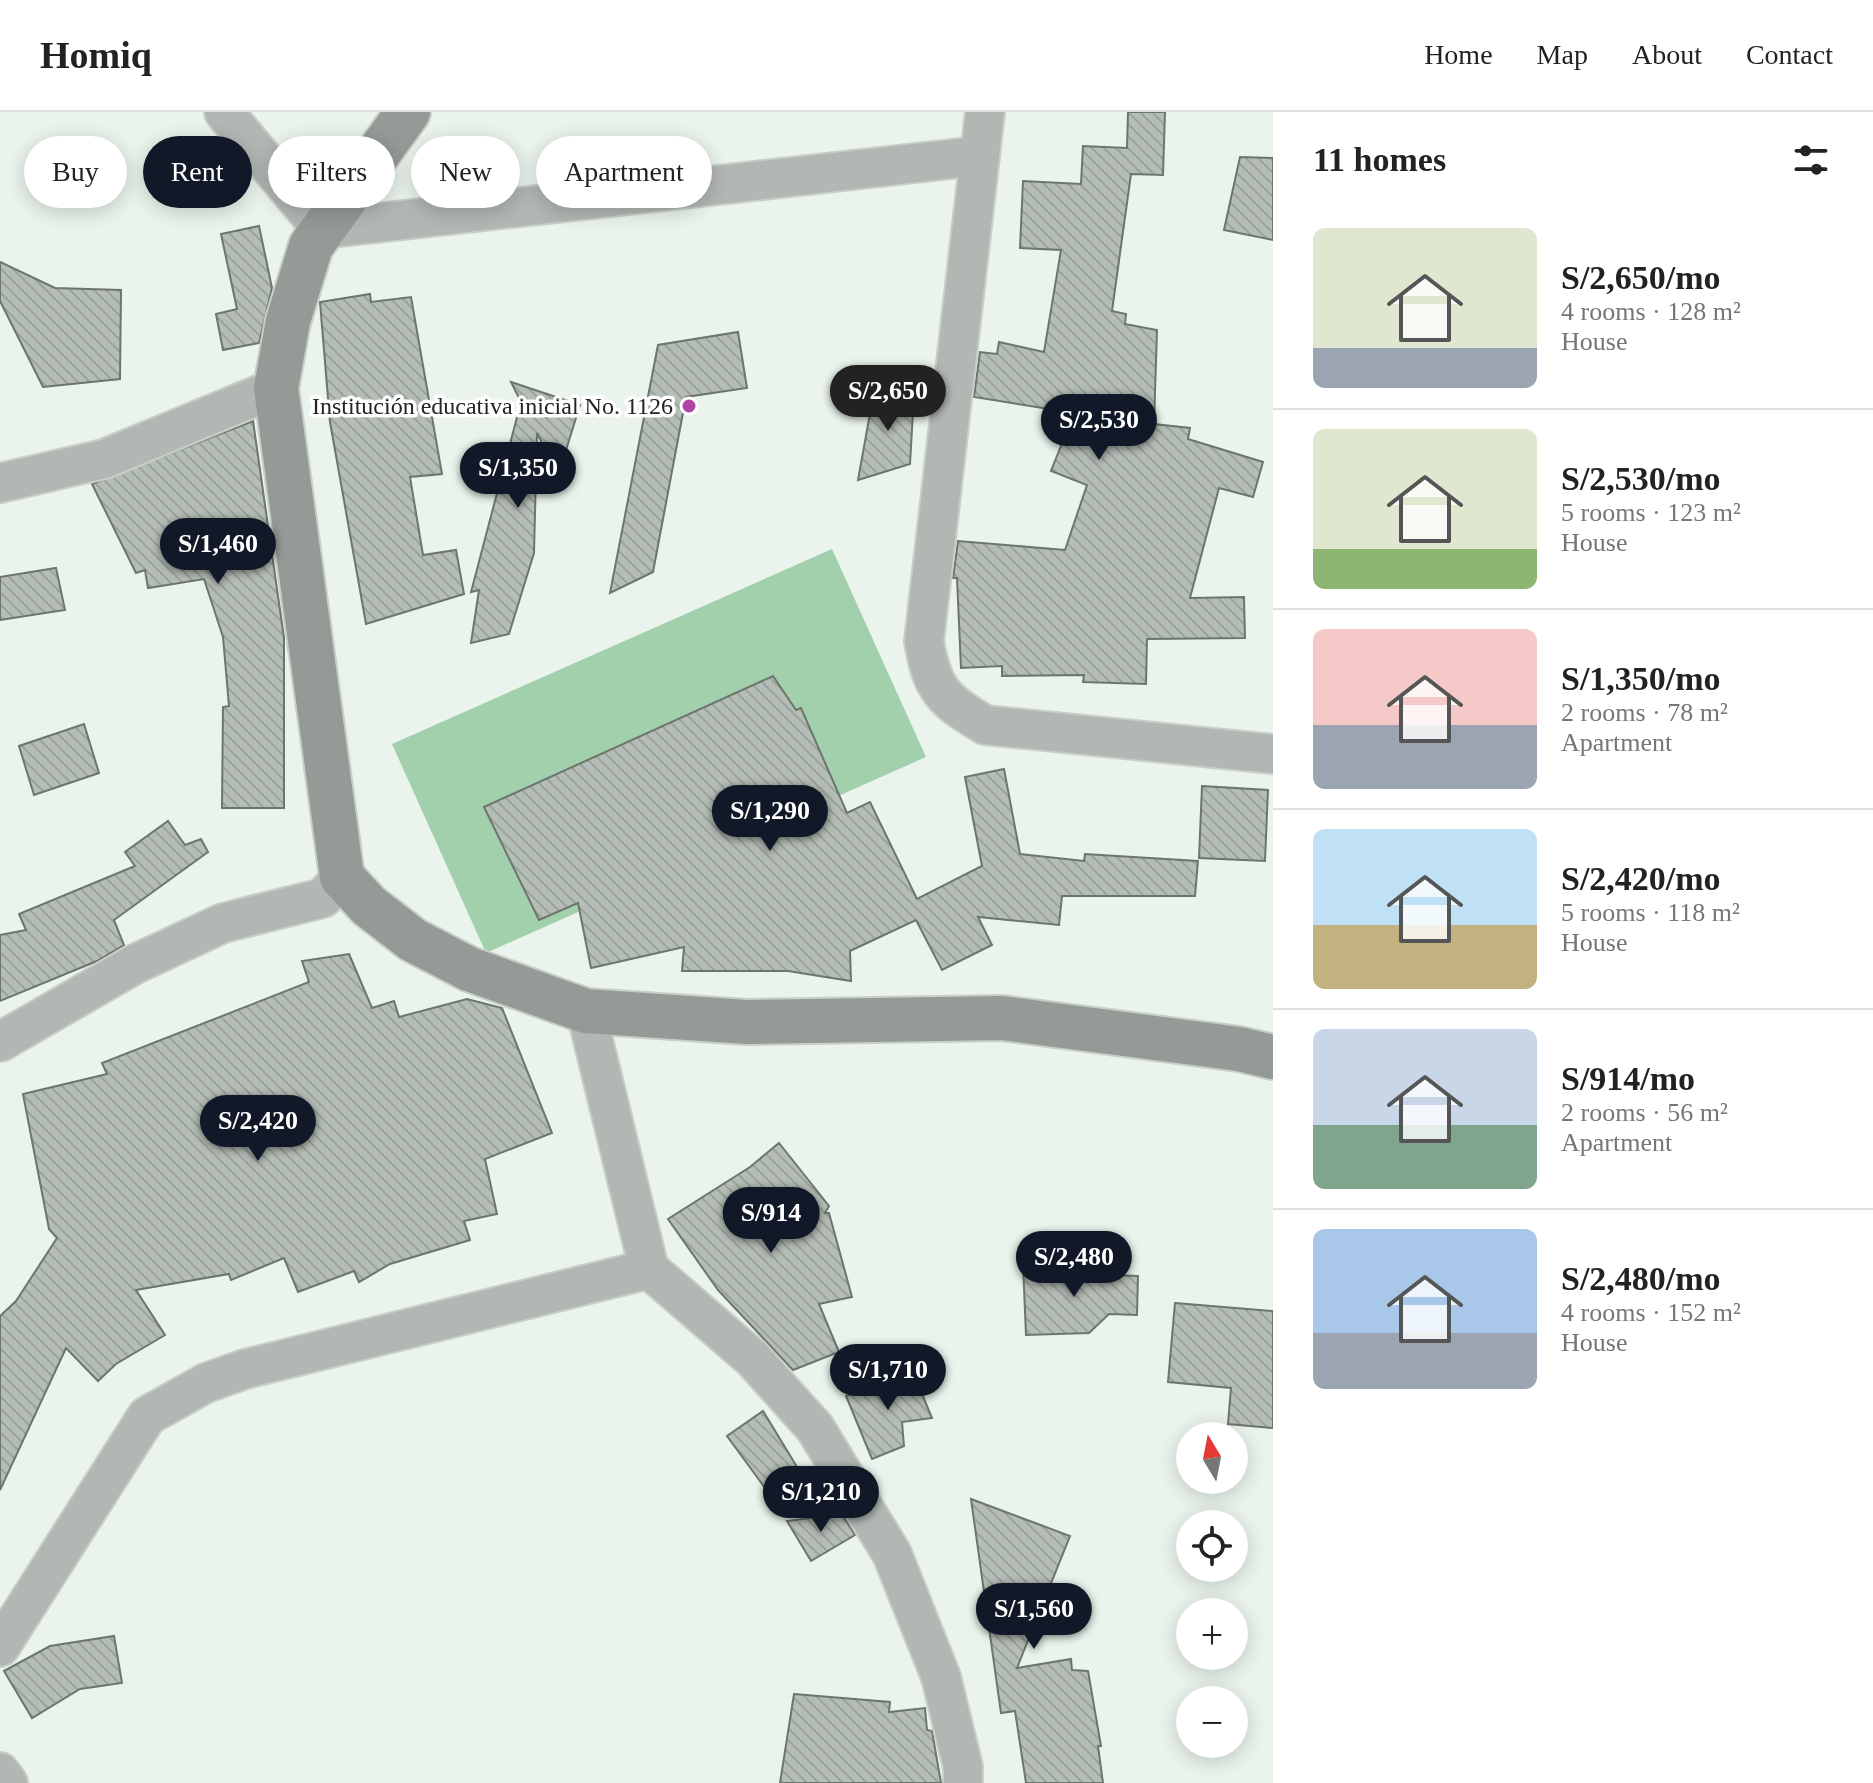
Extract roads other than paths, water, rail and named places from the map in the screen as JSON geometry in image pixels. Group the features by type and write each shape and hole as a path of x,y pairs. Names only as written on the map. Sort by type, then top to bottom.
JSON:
{"main road":[{"path":"408,112 322,229 302,268 276,388 342,877 369,906 413,940 469,969 586,1011 747,1022 1002,1018 1239,1049 1273,1057"}],"street":[{"path":"224,112 322,229 978,156"},
{"path":"985,112 924,641 930,675 947,703 985,725 1273,754"},
{"path":"0,483 104,459 276,388"},
{"path":"0,1042 135,964 223,923 323,898 342,877"},
{"path":"586,1011 649,1269 752,1358 815,1428 892,1554 941,1677 963,1767 963,1783"},
{"path":"0,1647 147,1416 176,1397 245,1369 649,1269"},
{"path":"0,1772 8,1783"}],"place":[{"name":"Institución educativa inicial No. 1126","path":"689,406"}]}
